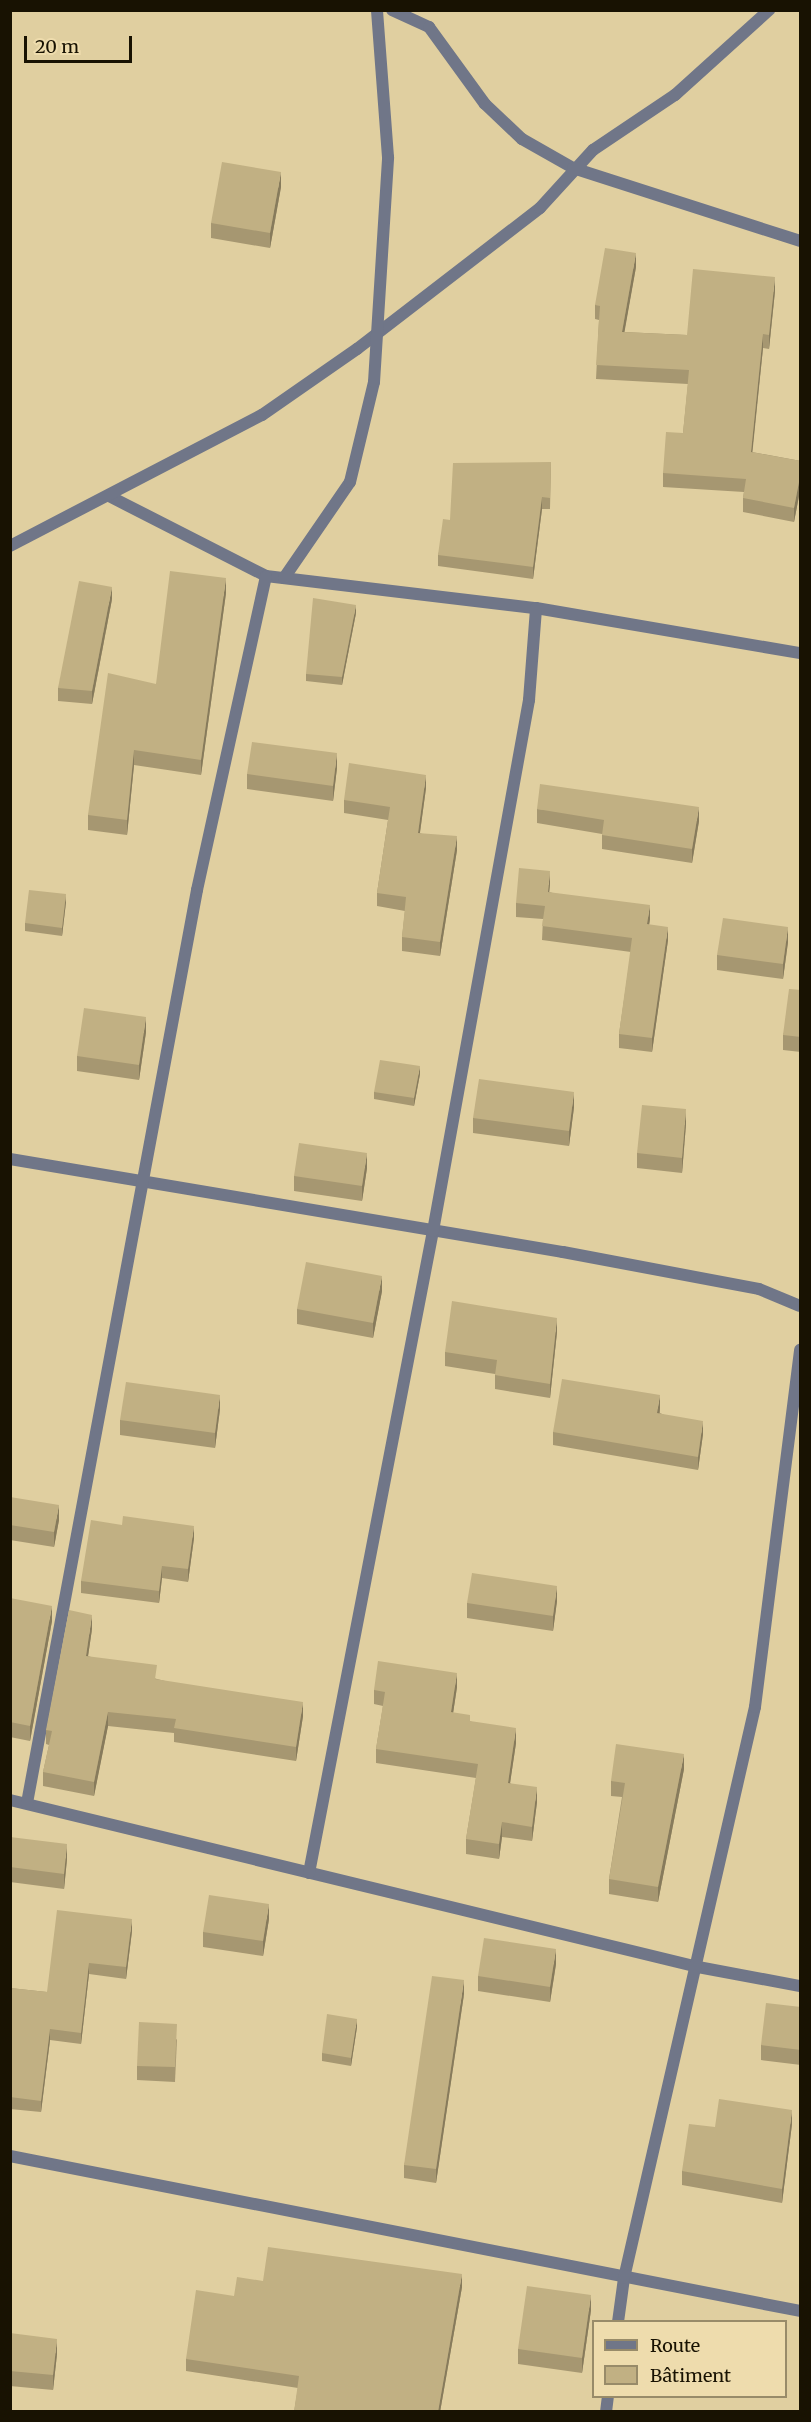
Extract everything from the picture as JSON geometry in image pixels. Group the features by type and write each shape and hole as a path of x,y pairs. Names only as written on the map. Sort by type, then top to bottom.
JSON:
{"street":[{"path":"284,578 350,482 374,382 379,331 379,274 388,157 377,10"},
{"path":"392,10 429,27 484,104 522,139 573,168 801,241"},
{"path":"10,546 262,415 379,331 540,208 573,168 593,150 675,95 769,10"},
{"path":"109,496 266,576 536,608 801,652"},
{"path":"27,1803 197,890 266,576"},
{"path":"309,1873 433,1231 529,700 536,608"},
{"path":"10,1160 144,1179 759,1289 801,1306"},
{"path":"618,2320 624,2278 698,1967 754,1707 801,1350"},
{"path":"10,1800 698,1967 801,1986"},
{"path":"10,2156 801,2311"}],"building":[{"path":"222,162 281,172 270,233 211,223"},
{"path":"605,248 636,253 622,332 687,335 693,269 775,277 769,335 763,334 751,452 801,461 801,482 799,482 794,508 743,498 746,479 663,473 666,432 683,433 689,370 596,365 600,306 595,305"},
{"path":"551,462 550,498 542,497 533,567 438,555 443,519 450,520 453,463"},
{"path":"170,571 226,578 201,760 134,750 127,820 88,815 108,673 156,684"},
{"path":"79,581 112,587 92,691 58,688"},
{"path":"313,598 356,605 342,677 306,674"},
{"path":"252,742 337,753 333,786 247,774"},
{"path":"349,763 426,775 418,833 457,836 440,942 402,937 406,897 377,893 390,807 344,800"},
{"path":"540,784 699,807 692,849 602,835 604,820 537,809"},
{"path":"519,868 550,871 548,892 650,905 647,924 668,927 652,1038 619,1034 632,938 542,926 545,906 516,903"},
{"path":"29,890 66,894 62,928 25,923"},
{"path":"723,918 788,927 783,964 717,955"},
{"path":"789,989 801,990 801,1037 783,1035"},
{"path":"84,1008 146,1017 139,1065 77,1056"},
{"path":"380,1060 420,1066 414,1098 374,1092"},
{"path":"479,1079 574,1092 569,1131 473,1118"},
{"path":"642,1105 686,1109 682,1158 637,1153"},
{"path":"299,1143 367,1153 362,1186 294,1176"},
{"path":"306,1262 382,1276 373,1323 297,1309"},
{"path":"452,1301 557,1318 550,1384 495,1375 497,1360 445,1352"},
{"path":"562,1379 660,1395 657,1413 703,1421 698,1457 553,1432"},
{"path":"126,1382 220,1395 215,1433 120,1420"},
{"path":"10,1497 59,1505 54,1532 10,1525"},
{"path":"123,1516 194,1526 188,1569 162,1566 159,1591 81,1581 91,1520 122,1525"},
{"path":"472,1573 557,1586 553,1616 467,1603"},
{"path":"10,1598 52,1606 30,1726 10,1722"},
{"path":"69,1610 92,1615 86,1656 157,1665 155,1679 303,1702 296,1747 174,1728 176,1719 108,1712 94,1782 43,1772 52,1731 46,1730"},
{"path":"378,1661 457,1673 451,1712 470,1715 470,1721 516,1728 508,1783 537,1787 532,1827 502,1822 499,1844 466,1839 478,1764 376,1749 385,1692 374,1690"},
{"path":"616,1744 684,1754 658,1887 609,1879 625,1783 611,1781"},
{"path":"10,1837 67,1844 64,1874 10,1867"},
{"path":"209,1895 269,1904 263,1941 203,1932"},
{"path":"57,1910 132,1919 126,1967 89,1963 81,2033 50,2029 41,2101 10,2097 10,1988 47,1992"},
{"path":"484,1938 556,1949 550,1987 478,1976"},
{"path":"432,1976 464,1980 436,2169 404,2165"},
{"path":"766,2003 801,2007 801,2050 761,2045"},
{"path":"327,2014 357,2019 351,2058 322,2053"},
{"path":"139,2022 177,2024 175,2067 137,2066"},
{"path":"719,2099 792,2110 782,2189 682,2171 689,2124 715,2127"},
{"path":"268,2247 462,2274 438,2412 294,2412 299,2376 186,2359 196,2290 234,2296 237,2277 263,2281"},
{"path":"527,2286 591,2295 582,2358 518,2349"},
{"path":"10,2333 57,2339 53,2375 10,2371"}]}
